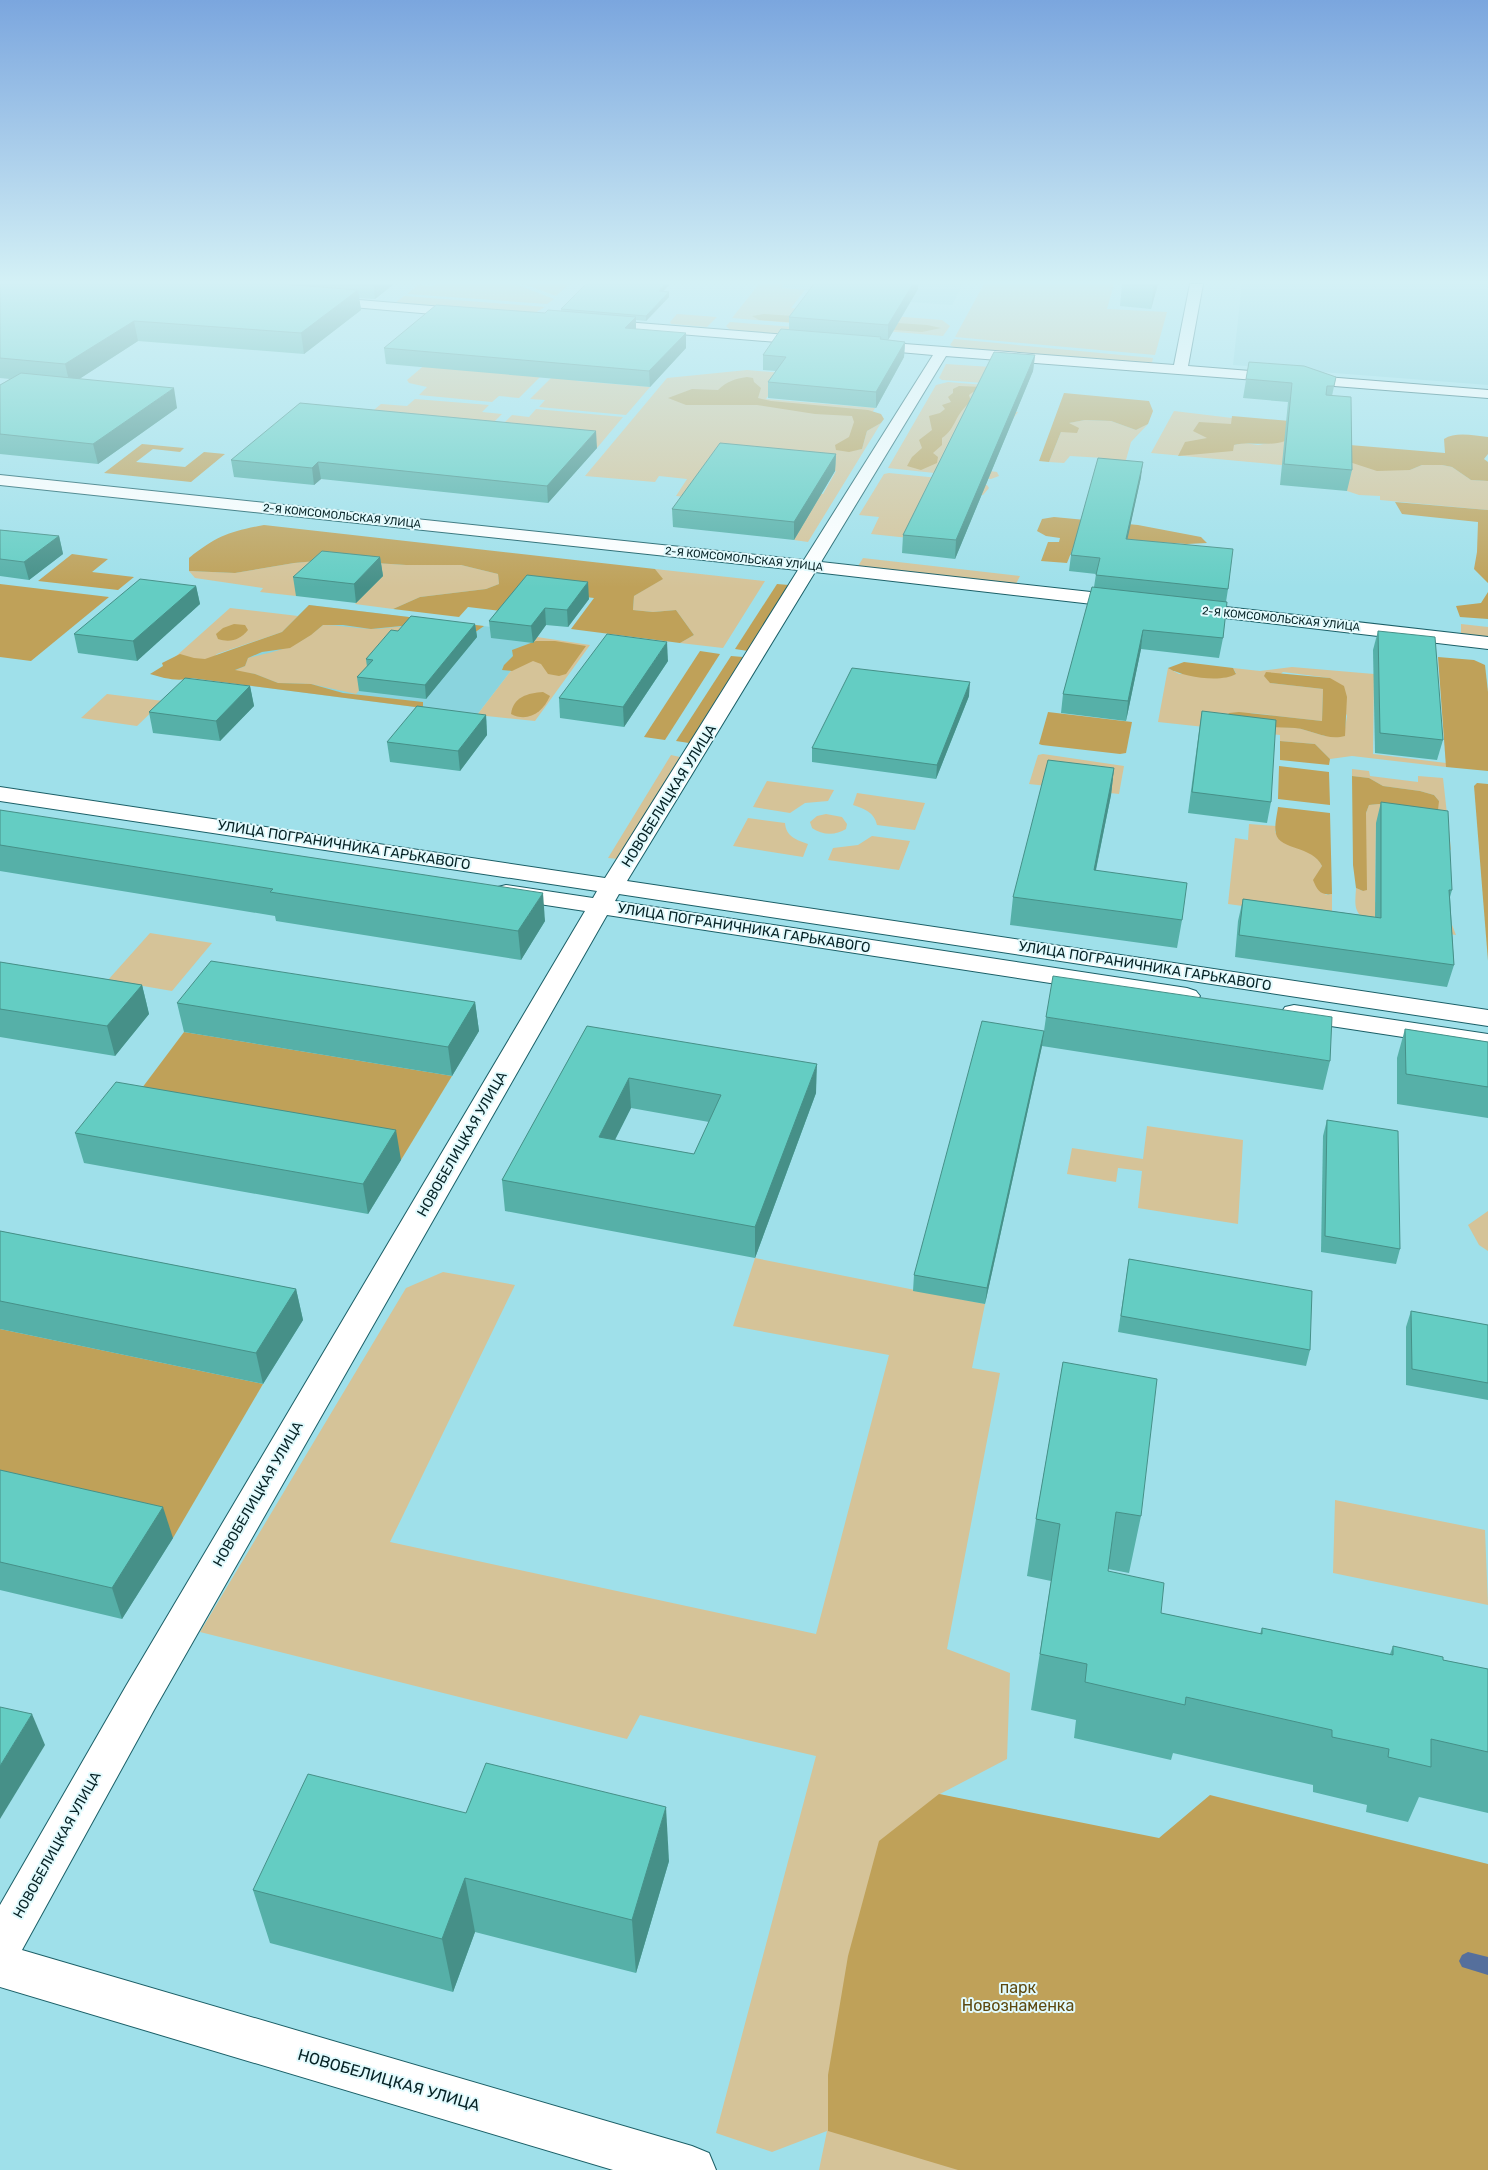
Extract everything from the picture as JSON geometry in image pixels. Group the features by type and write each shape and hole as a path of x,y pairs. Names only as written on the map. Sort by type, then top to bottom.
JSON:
{"street":[{"name":"НОВОБЕЛИЦКАЯ УЛИЦА","path":"0,1947 140,1698 606,896 921,385"},
{"path":"1380,385 1488,394"},
{"name":"2-Я КОМСОМОЛЬСКАЯ УЛИЦА","path":"0,480 1142,603"},
{"name":"2-Я КОМСОМОЛЬСКАЯ УЛИЦА","path":"1171,607 1488,643"},
{"name":"УЛИЦА ПОГРАНИЧНИКА ГАРЬКАВОГО","path":"0,794 1207,999"},
{"name":"УЛИЦА ПОГРАНИЧНИКА ГАРЬКАВОГО","path":"0,815 373,872"},
{"name":"УЛИЦА ПОГРАНИЧНИКА ГАРЬКАВОГО","path":"481,888 606,896 1488,1018"},
{"name":"УЛИЦА ПОГРАНИЧНИКА ГАРЬКАВОГО","path":"1273,1009 1488,1042"},
{"name":"НОВОБЕЛИЦКАЯ УЛИЦА","path":"0,1965 692,2170"}],"shaded area":[{"path":"309,605 540,633 477,715 191,678 282,632"}],"green space":[{"path":"419,385 532,385 519,398 499,396 492,402 419,395 427,387"},
{"path":"544,385 650,387 626,415 539,407 545,400 530,399"},
{"path":"661,385 775,385 766,399 875,408 849,451 862,449 867,431 881,423 808,542 794,540 807,517 778,490 823,494 836,471 720,460 711,499 676,496 687,479 659,476 655,482 585,476"},
{"path":"724,385 758,385 761,388 758,398 771,401 868,410 881,414 884,419 881,423 867,431 862,449 849,452 836,450 835,445 849,437 854,422 852,416 815,414 757,405 686,405 668,398 692,389 718,390"},
{"path":"936,385 997,386 974,408 1018,412 1012,420 990,471 997,472 999,476 991,479 888,468"},
{"path":"959,386 983,387 980,391 969,395 971,402 942,438 942,445 933,453 938,457 937,463 921,470 907,466 912,457 922,448 919,440 932,430 929,416 940,413 945,409 942,405 951,402 948,397 953,393 953,389"},
{"path":"1064,393 1149,401 1153,411 1148,424 1136,430 1111,421 1085,420 1069,423 1079,428 1077,433 1061,432 1049,462 1039,461"},
{"path":"415,399 489,405 482,412 502,414 480,436 342,437 381,404 407,406"},
{"path":"536,409 623,417 597,448 518,440 476,451 512,415 529,417"},
{"path":"1174,411 1232,418 1234,445 1244,443 1258,445 1285,440 1410,470 1422,465 1452,467 1471,480 1488,481 1488,510 1380,500 1380,496 1359,495 1347,491 1347,471 1151,453"},
{"path":"1232,416 1313,423 1314,442 1445,453 1444,439 1454,435 1488,437 1488,454 1484,459 1488,462 1488,481 1471,480 1452,467 1442,465 1422,465 1410,470 1377,471 1285,441 1272,444 1240,444 1234,445 1233,451 1178,456 1185,442 1207,438 1193,431 1199,422 1231,424"},
{"path":"1085,420 1111,421 1136,430 1148,424 1131,442 1124,467 1103,458 1070,456 1064,463 1049,462 1061,432 1068,423"},
{"path":"142,444 184,448 180,452 153,449 136,462 185,467 204,452 225,454 191,482 104,473"},
{"path":"884,474 978,482 987,485 989,488 983,495 932,490 909,538 871,534 879,517 859,515"},
{"path":"1395,502 1488,510 1488,583 1474,569 1477,552 1478,522 1402,514"},
{"path":"1054,517 1138,525 1201,537 1207,543 1187,544 1110,539 1073,548 1067,563 1041,561 1048,542 1059,542 1060,538 1046,536 1037,531 1042,519"},
{"path":"264,525 655,569 663,579 634,596 633,610 653,612 676,610 694,635 680,643 571,629 594,598 526,590 501,611 468,607 459,617 393,609 420,597 486,589 499,584 498,574 461,565 406,565 328,560 294,563 235,573 189,571 189,558 216,539 233,532"},
{"path":"72,554 108,559 92,572 134,577 118,590 38,581"},
{"path":"863,558 1020,576 1016,584 858,566"},
{"path":"328,560 406,565 461,565 498,574 499,584 486,589 420,597 393,609 355,604 382,575 324,569 296,596 260,592 263,588 195,578 189,571 235,573 294,563"},
{"path":"655,569 765,581 723,648 680,643 694,635 676,610 653,612 633,610 634,596 662,579"},
{"path":"0,584 109,597 31,661 0,657"},
{"path":"777,584 789,585 748,651 735,649"},
{"path":"1488,592 1488,619 1460,617 1456,606 1481,603"},
{"path":"309,605 484,626 474,633 401,626 371,629 343,625 323,625 290,648 262,652 248,658 245,666 235,670 255,674 278,683 311,684 343,693 423,702 423,708 191,678 181,680 170,679 150,674 163,666 162,663 180,654 205,659 282,632"},
{"path":"230,608 298,616 282,632 217,654 191,678 156,674"},
{"path":"234,624 245,625 248,630 235,640 218,639 216,634 223,628"},
{"path":"1461,624 1488,627 1488,637 1461,634"},
{"path":"323,625 371,629 403,626 414,627 356,694 311,684 278,683 255,674 234,671 245,666 248,658 288,647 305,639"},
{"path":"537,637 590,645 535,721 477,715"},
{"path":"536,641 555,641 586,646 566,674 559,676 548,674 541,664 533,661 512,671 502,670 504,665 513,656 512,650"},
{"path":"700,651 720,654 665,740 644,737"},
{"path":"731,656 743,657 689,743 676,741"},
{"path":"1438,657 1474,660 1485,665 1488,692 1488,771 1446,767"},
{"path":"1184,662 1233,668 1236,674 1221,678 1202,678 1183,674 1168,668"},
{"path":"1292,667 1374,674 1373,754 1446,763 1446,767 1352,756 1330,759 1315,744 1280,741 1280,735 1158,722 1168,668 1179,674 1236,673 1233,668 1260,671","holes":["1283,672 1330,678 1347,716 1345,728 1325,736 1298,728 1237,724 1251,713 1322,721 1323,689 1270,683"]},
{"path":"1266,672 1330,678 1344,686 1347,697 1345,736 1332,737 1302,729 1242,724 1226,718 1229,713 1239,712 1322,721 1323,689 1270,683 1264,676"},
{"path":"543,692 550,696 539,711 523,717 511,714 512,708 522,697 532,693"},
{"path":"107,694 163,701 137,726 81,718"},
{"path":"1048,712 1132,722 1126,753 1120,754 1039,744"},
{"path":"1280,741 1315,744 1330,759 1329,765 1280,760"},
{"path":"1043,754 1124,766 1119,794 1029,784 1038,755"},
{"path":"671,755 680,757 618,859 608,858"},
{"path":"1279,766 1329,772 1330,805 1278,799"},
{"path":"1352,769 1369,771 1370,776 1418,782 1418,776 1443,778 1451,850 1376,823 1375,902 1447,912 1456,935 1370,923 1360,916 1356,908 1356,888 1363,891 1366,813 1369,805 1396,806 1439,801 1434,795 1420,791 1383,786 1369,778 1352,776"},
{"path":"1352,776 1369,778 1383,786 1420,791 1434,795 1439,801 1438,810 1379,804 1369,805 1366,813 1367,890 1363,891 1356,888 1353,865"},
{"path":"767,781 834,790 828,801 805,803 790,813 753,807"},
{"path":"1477,783 1488,784 1488,961 1474,786"},
{"path":"857,793 925,803 915,830 877,825 871,814 853,805"},
{"path":"1278,807 1330,813 1332,894 1325,894 1320,891 1313,880 1322,866 1318,860 1305,851 1290,846 1279,839 1275,828"},
{"path":"826,814 842,817 847,824 846,829 829,834 812,828 810,822 817,816"},
{"path":"748,818 785,823 787,832 790,835 808,844 803,857 733,846"},
{"path":"1249,824 1276,826 1275,832 1286,843 1309,852 1319,861 1322,866 1314,881 1326,895 1332,894 1332,918 1228,904 1235,838 1248,840"},
{"path":"872,836 910,841 899,870 828,860 833,848 858,845"},
{"path":"150,933 212,943 172,991 108,980"},
{"path":"184,1032 452,1076 401,1160 124,1112"},
{"path":"1147,1126 1243,1140 1238,1224 1138,1208 1142,1171 1118,1168 1116,1182 1067,1174 1072,1148 1143,1159"},
{"path":"1488,1211 1488,1251 1479,1245 1468,1225"},
{"path":"755,1258 985,1304 972,1368 1000,1373 947,1649 1010,1673 1007,1759 940,1794 1488,1937 1488,2170 819,2170 827,2131 772,2152 716,2133 816,1756 640,1715 627,1739 200,1632 406,1288 443,1272 515,1285 390,1542 816,1634 889,1355 733,1326"},
{"path":"0,1329 263,1384 173,1538 0,1499"},
{"path":"1335,1500 1485,1530 1488,1605 1333,1573"},
{"name":"парк Новознаменка","path":"939,1794 1159,1838 1210,1795 1488,1864 1488,2170 958,2170 828,2131 828,2075 848,1956 879,1841"}],"building":[{"path":"0,385 146,385 174,388 93,444 0,434"},
{"path":"803,385 880,385 876,392"},
{"path":"977,385 1022,385 956,540 903,535"},
{"path":"1292,385 1334,385 1327,386 1326,395 1351,397 1352,470 1284,464"},
{"path":"300,403 596,431 547,486 318,462 312,468 231,460"},
{"path":"720,443 836,454 794,522 672,509"},
{"path":"1098,458 1143,462 1126,539 1233,549 1228,589 1096,575 1100,558 1071,555"},
{"path":"0,530 59,536 24,562 0,559"},
{"path":"322,551 380,557 354,584 293,577"},
{"path":"527,575 588,582 567,610 545,608 531,626 489,621"},
{"path":"140,579 196,586 133,641 74,634"},
{"path":"1092,587 1227,602 1223,638 1143,630 1128,701 1063,694"},
{"path":"411,616 475,624 425,685 357,677 373,660 366,659 391,630 398,631"},
{"path":"1378,631 1435,637 1443,740 1380,733"},
{"path":"607,634 667,642 623,707 559,698"},
{"path":"852,668 970,682 937,765 812,748"},
{"path":"185,678 250,686 216,721 149,712"},
{"path":"417,706 486,715 458,751 387,742"},
{"path":"1202,711 1276,720 1271,802 1192,792"},
{"path":"1048,760 1114,768 1094,870 1187,883 1182,920 1013,897"},
{"path":"1381,802 1448,811 1452,890 1449,890 1454,965 1239,935 1243,899 1381,918"},
{"path":"0,810 543,893 518,931 270,892 273,889 0,845"},
{"path":"211,961 475,1002 448,1047 177,1003"},
{"path":"0,962 142,985 107,1026 0,1009"},
{"path":"1053,976 1332,1017 1330,1061 1046,1017"},
{"path":"982,1021 1044,1031 987,1288 914,1275"},
{"path":"587,1026 817,1064 755,1227 502,1180","holes":["629,1078 721,1095 694,1154 599,1137"]},
{"path":"1405,1029 1488,1042 1488,1087 1406,1074"},
{"path":"116,1082 396,1130 363,1184 75,1133"},
{"path":"1327,1120 1398,1131 1400,1249 1325,1236"},
{"path":"0,1231 296,1289 256,1353 0,1301"},
{"path":"1129,1259 1312,1291 1310,1350 1121,1316"},
{"path":"1411,1311 1488,1325 1488,1383 1412,1369"},
{"path":"1063,1362 1157,1379 1141,1516 1116,1512 1108,1571 1164,1583 1161,1613 1262,1634 1262,1628 1393,1655 1393,1646 1443,1657 1443,1660 1488,1669 1488,1752 1431,1739 1431,1767 1388,1757 1389,1749 1332,1737 1332,1730 1186,1697 1185,1705 1085,1682 1087,1664 1040,1654 1060,1524 1036,1519"},
{"path":"0,1470 163,1507 112,1588 0,1562"},
{"path":"0,1707 32,1714 0,1766"},
{"path":"486,1763 666,1807 632,1920 465,1878 442,1939 253,1890 308,1774 466,1813"}],"waterway":[{"path":"1468,1961 1488,1966"}]}
